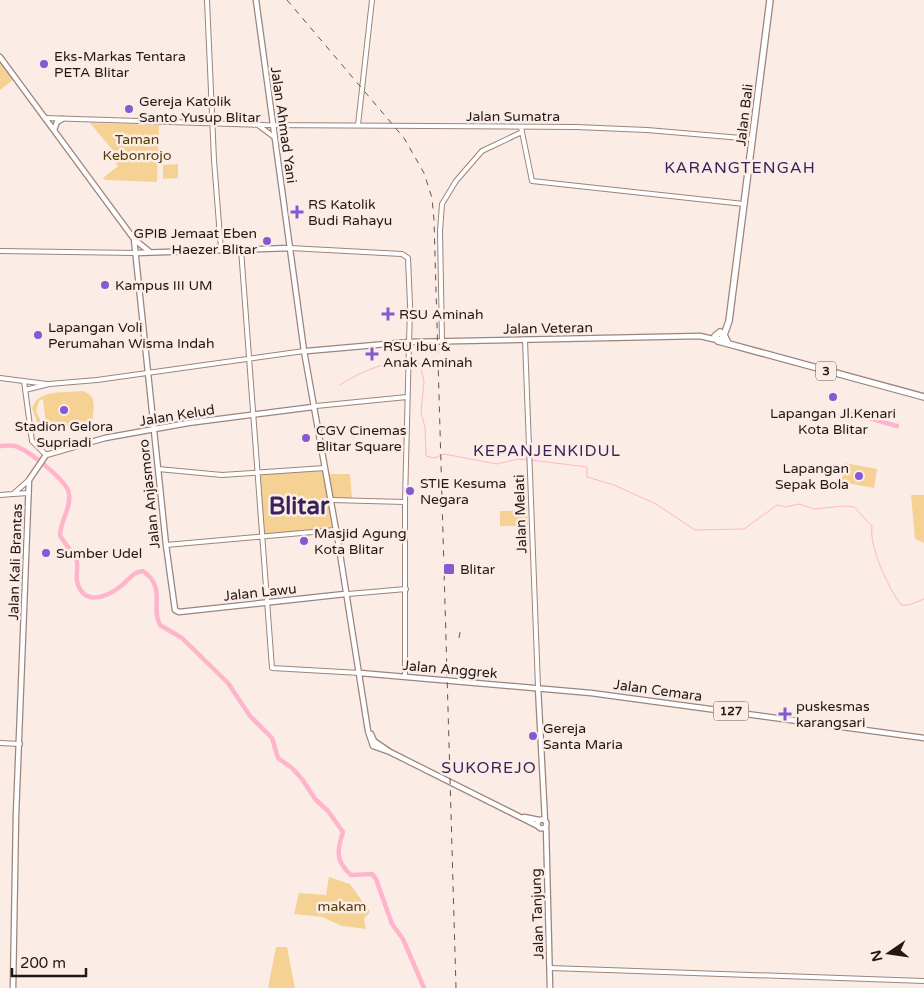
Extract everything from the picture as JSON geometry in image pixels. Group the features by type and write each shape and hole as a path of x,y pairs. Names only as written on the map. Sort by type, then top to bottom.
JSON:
{"highway":[{"name":"Jalan Bali","path":"722,334 729,321 770,0"},
{"path":"718,340 715,336 722,334 728,343"},
{"name":"3","path":"718,340 924,398"}],"main road":[{"path":"207,0 212,123 221,250"},
{"name":"Jalan Ahmad Yani","path":"256,0 305,351 347,594 367,725 374,741 390,752 522,816"},
{"path":"358,123 372,0"},
{"path":"0,57 2,63 134,238 142,248 152,253"},
{"name":"Jalan Sumatra","path":"45,118 272,125 358,123 521,130 647,130 753,139"},
{"path":"54,130 57,122 62,120"},
{"path":"257,124 274,137"},
{"path":"442,342 440,231 442,204 445,196 482,151 521,130 532,182 744,204"},
{"name":"Jalan Anjasmoro","path":"134,238 172,601 177,612"},
{"path":"0,251 136,254 290,248 404,255 409,265 410,304 405,502 405,676"},
{"path":"242,249 272,668 360,673"},
{"name":"Jalan Veteran","path":"305,351 409,342 722,334"},
{"name":"Jalan Veteran","path":"700,336 718,340"},
{"name":"Jalan Melati","path":"525,340 538,687"},
{"path":"25,390 50,384 305,351"},
{"path":"0,378 50,384"},
{"path":"13,494 29,480 46,457 32,441 24,381"},
{"path":"314,406 407,398"},
{"name":"Jalan Kelud","path":"46,457 105,438 314,406"},
{"path":"158,469 212,475 258,474 325,468"},
{"name":"Jalan Kali Brantas","path":"13,988 16,815 29,480"},
{"path":"0,495 29,493"},
{"path":"331,500 405,502"},
{"path":"166,545 336,530"},
{"path":"347,594 406,589"},
{"name":"Jalan Lawu","path":"177,612 347,594"},
{"name":"Jalan Anggrek","path":"360,673 538,687"},
{"path":"522,816 539,827 545,806 538,687"},
{"name":"Jalan Cemara","path":"538,687 644,699 924,738"},
{"path":"0,743 20,744"},
{"path":"522,816 542,821"},
{"name":"Jalan Tanjung","path":"542,821 545,840 550,988"},
{"name":"Jalan Tanjung","path":"539,827 545,840"},
{"path":"550,968 924,981"}],"green space":[{"path":"0,61 13,80 0,90"},
{"name":"Taman Kebonrojo","path":"90,123 159,125 157,182 105,180 103,178 118,166 112,158 116,154"},
{"path":"178,164 178,178 163,179 163,165"},
{"path":"82,391 88,393 93,400 92,425 40,430 32,408 35,402 53,393","holes":["43,399 46,425 85,422 46,426 42,424 36,411 39,401"]},
{"name":"Lapangan Sepak Bola","path":"845,463 877,469 874,488 841,482"},
{"path":"325,469 335,529 259,538 256,475"},
{"path":"328,474 350,474 352,499 333,497"},
{"path":"911,495 924,495 924,543 915,539"},
{"path":"500,511 527,511 528,526 500,526"},
{"name":"makam","path":"329,877 350,884 370,912 364,919 366,929 342,926 322,917 294,914 299,893 326,895"},
{"path":"276,947 287,947 295,988 268,988"}],"waterway":[{"path":"340,385 372,368 407,360"},
{"path":"411,360 420,364 424,381 421,413 425,427 426,456 434,458 444,454 497,464 518,459 527,460"},
{"path":"848,412 897,426"},
{"path":"0,446 15,446 29,453 55,474 67,488 69,500 60,535 76,558 77,581 84,594 90,597 109,594 139,572 143,571 150,577 156,591 156,611 160,625 182,638 228,683 250,716 272,738 278,758 292,768 315,799 328,811 343,832 339,844 339,855 342,865 346,870 351,875 372,874 376,879 392,924 403,939 424,988"},
{"path":"531,460 587,467 587,477 614,485 656,504 695,530 744,529 777,505 786,507 799,504 814,509 854,507 872,526 873,545 880,567 901,605 909,605 924,599"}],"railway":[{"path":"287,0 404,138 424,173 432,198 456,988"},
{"path":"459,638 461,627"}],"place":[{"name":"Eks-Markas Tentara PETA Blitar","path":"44,64"},
{"name":"Gereja Katolik Santo Yusup Blitar","path":"129,109"},
{"name":"RS Katolik Budi Rahayu","path":"297,212"},
{"name":"GPIB Jemaat Eben Haezer Blitar","path":"267,241"},
{"name":"Kampus III UM","path":"105,285"},
{"name":"RSU Aminah","path":"388,314"},
{"name":"Lapangan Voli Perumahan Wisma Indah","path":"38,335"},
{"name":"RSU Ibu & Anak Aminah","path":"372,354"},
{"name":"Lapangan Jl.Kenari Kota Blitar","path":"833,397"},
{"name":"Stadion Gelora Supriadi","path":"64,410"},
{"name":"CGV Cinemas Blitar Square","path":"306,438"},
{"name":"Lapangan Sepak Bola","path":"859,476"},
{"name":"STIE Kesuma Negara","path":"410,491"},
{"name":"Masjid Agung Kota Blitar","path":"304,541"},
{"name":"Sumber Udel","path":"46,553"},
{"name":"Blitar","path":"449,569"},
{"name":"puskesmas karangsari","path":"785,714"},
{"name":"Gereja Santa Maria","path":"533,736"}],"district":[{"name":"KARANGTENGAH","path":"740,167"},
{"name":"KEPANJENKIDUL","path":"547,450"},
{"name":"Blitar","path":"299,506"},
{"name":"SUKOREJO","path":"489,767"}]}
